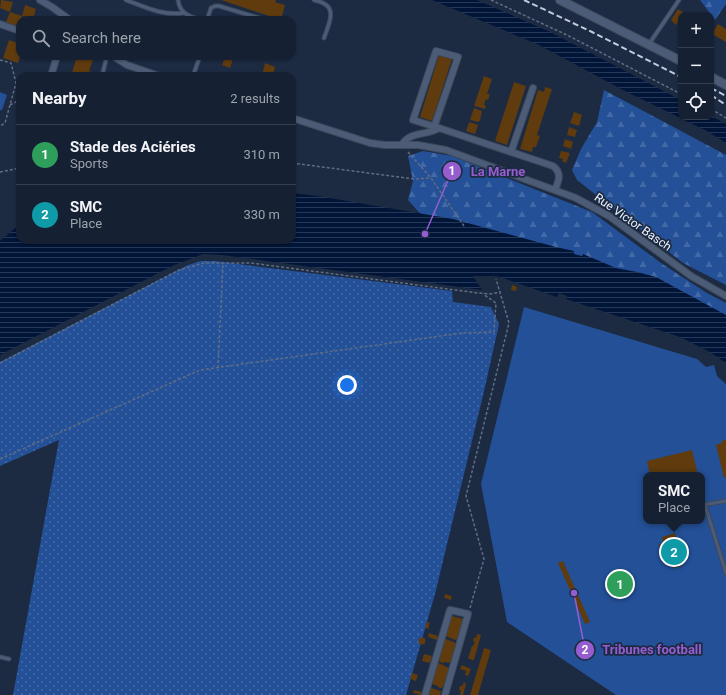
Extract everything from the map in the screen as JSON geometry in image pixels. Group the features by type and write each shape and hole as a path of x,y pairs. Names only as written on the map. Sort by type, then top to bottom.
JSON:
{"street":[{"path":"40,0 64,16"},
{"path":"560,0 678,59"},
{"path":"0,24 16,30"},
{"path":"402,145 407,138 411,136 429,133 437,128 458,57 436,50 413,120 437,128 511,152 553,166 557,169 559,174 559,180 555,190"},
{"path":"52,72 56,60"},
{"path":"119,60 127,65 147,72"},
{"path":"714,79 726,85"},
{"path":"511,152 533,88"},
{"name":"Rue Victor Basch","path":"296,119 370,143 385,145 418,145 446,150 555,190 596,208 692,276 726,296"},
{"path":"425,695 450,610 468,614 445,695"}],"lane":[{"path":"126,0 162,13 173,15 183,13 191,16"},
{"path":"178,0 183,13"},
{"path":"314,0 326,4 330,12 331,16 324,38"},
{"path":"649,44 678,0"},
{"path":"208,16 211,8 219,6 253,16"},
{"path":"103,72 106,60"},
{"path":"194,72 199,60"},
{"path":"705,505 726,501"},
{"path":"705,508 726,573"},
{"path":"0,657 9,659"}],"path":[{"path":"490,0 567,36 678,92"},
{"path":"0,60 11,63 16,83 5,123 1,125"},
{"path":"10,105 16,102"},
{"path":"714,111 726,118"},
{"path":"402,145 431,178 464,226"},
{"path":"296,164 414,179 431,178"},
{"path":"0,172 16,169"},
{"path":"0,363 179,270 204,263 251,263 483,294 501,292"},
{"path":"218,368 223,263"},
{"path":"468,614 484,559 466,496 509,323 496,279"},
{"path":"0,459 200,370 462,333 494,332 496,303 483,294"}],"green space":[{"path":"700,0 726,0 726,4 715,20 714,12 709,12"},
{"path":"604,90 726,155 726,285 683,263 577,180 572,170 581,149 597,122"},
{"path":"0,92 7,95 2,110 0,110"},
{"path":"423,151 452,156 592,212 661,263 707,293 726,303 726,323 425,219 408,200 413,181 408,156"},
{"path":"201,261 215,261 452,291 453,302 491,307 499,324 435,594 406,695 13,695 59,440 0,466 0,362 188,265"},
{"path":"524,307 697,359 706,367 714,365 717,376 726,384 726,695 616,695 507,622 481,484"}],"shaded area":[{"path":"432,0 477,0 550,32 678,98 678,117 623,90 539,45"},
{"path":"714,118 726,124 726,143 707,131 684,120 714,120"},
{"path":"296,193 318,196 453,219 574,251 574,254 582,256 583,254 616,268 656,277 726,315 726,363 708,351 680,337 566,299 567,296 559,293 557,297 497,276 473,276 482,290 222,255 203,254 172,266 0,355 0,241 16,227 16,244 296,244"}],"building":[{"path":"1,0 13,2 10,12 0,8"},
{"path":"221,0 276,0 275,2 285,5 282,16 269,16"},
{"path":"25,5 36,9 34,16 22,16"},
{"path":"678,9 682,12 678,12 678,22 676,25 671,20"},
{"path":"10,12 22,16 16,16 16,25 6,22"},
{"path":"718,24 726,29 726,42 714,35 714,31"},
{"path":"9,40 16,43 16,60 19,60 18,63 3,58"},
{"path":"439,55 452,59 432,121 420,117"},
{"path":"76,60 93,60 89,71 92,72 72,72"},
{"path":"224,60 233,60 230,68 222,65"},
{"path":"265,63 275,67 274,72 263,72"},
{"path":"484,76 492,79 487,94 490,94 484,105 486,106 485,109 474,106"},
{"path":"514,82 526,86 507,145 495,141"},
{"path":"545,87 552,89 537,135 540,136 536,147 533,147 532,152 520,149 538,90 544,92"},
{"path":"474,108 482,111 480,121 478,122 470,120"},
{"path":"574,112 582,115 579,126 570,123"},
{"path":"469,122 478,125 475,134 466,131"},
{"path":"569,127 577,130 575,137 567,135"},
{"path":"565,139 573,142 571,149 563,146"},
{"path":"561,151 570,153 566,163 562,161 563,159 559,158"},
{"path":"512,285 517,287 516,291 511,290"},
{"path":"726,440 726,477 724,478 716,445 722,443 721,441"},
{"path":"692,450 697,472 649,472 647,461"},
{"path":"675,533 682,566 673,568 670,560 668,561 665,556 669,555 667,547 660,549 659,544 666,543 663,542 662,537"},
{"path":"563,561 590,622 585,624 558,563"},
{"path":"445,594 452,596 451,600 444,598"},
{"path":"452,616 463,619 457,639 455,640 446,636"},
{"path":"427,622 430,623 428,629 425,628"},
{"path":"429,633 438,636 437,640 428,637"},
{"path":"477,634 481,635 474,660 472,660 468,658 475,642 473,641 474,637 476,638"},
{"path":"422,637 426,641 422,645 418,641"},
{"path":"446,639 456,643 450,663 440,662 439,660"},
{"path":"484,648 491,650 478,695 470,695"},
{"path":"424,654 432,656 430,663 422,661"},
{"path":"439,663 449,668 443,687 441,688 432,684"},
{"path":"462,665 471,669 468,676 465,675 466,671 460,669"},
{"path":"412,673 418,675 416,681 410,679"},
{"path":"464,682 466,684 463,695 460,695 460,686 462,686"},
{"path":"431,688 441,691 440,695 429,695"},
{"path":"414,690 422,692 421,695 413,693"}],"railway":[{"path":"524,0 678,75"},
{"path":"714,90 726,96"},
{"path":"714,97 726,105"}],"place":[{"name":"La Marne","path":"425,234"},
{"name":"SMC","path":"674,552"},
{"name":"Stade des Aciéries","path":"620,584"},
{"name":"Tribunes football","path":"574,593"}]}
